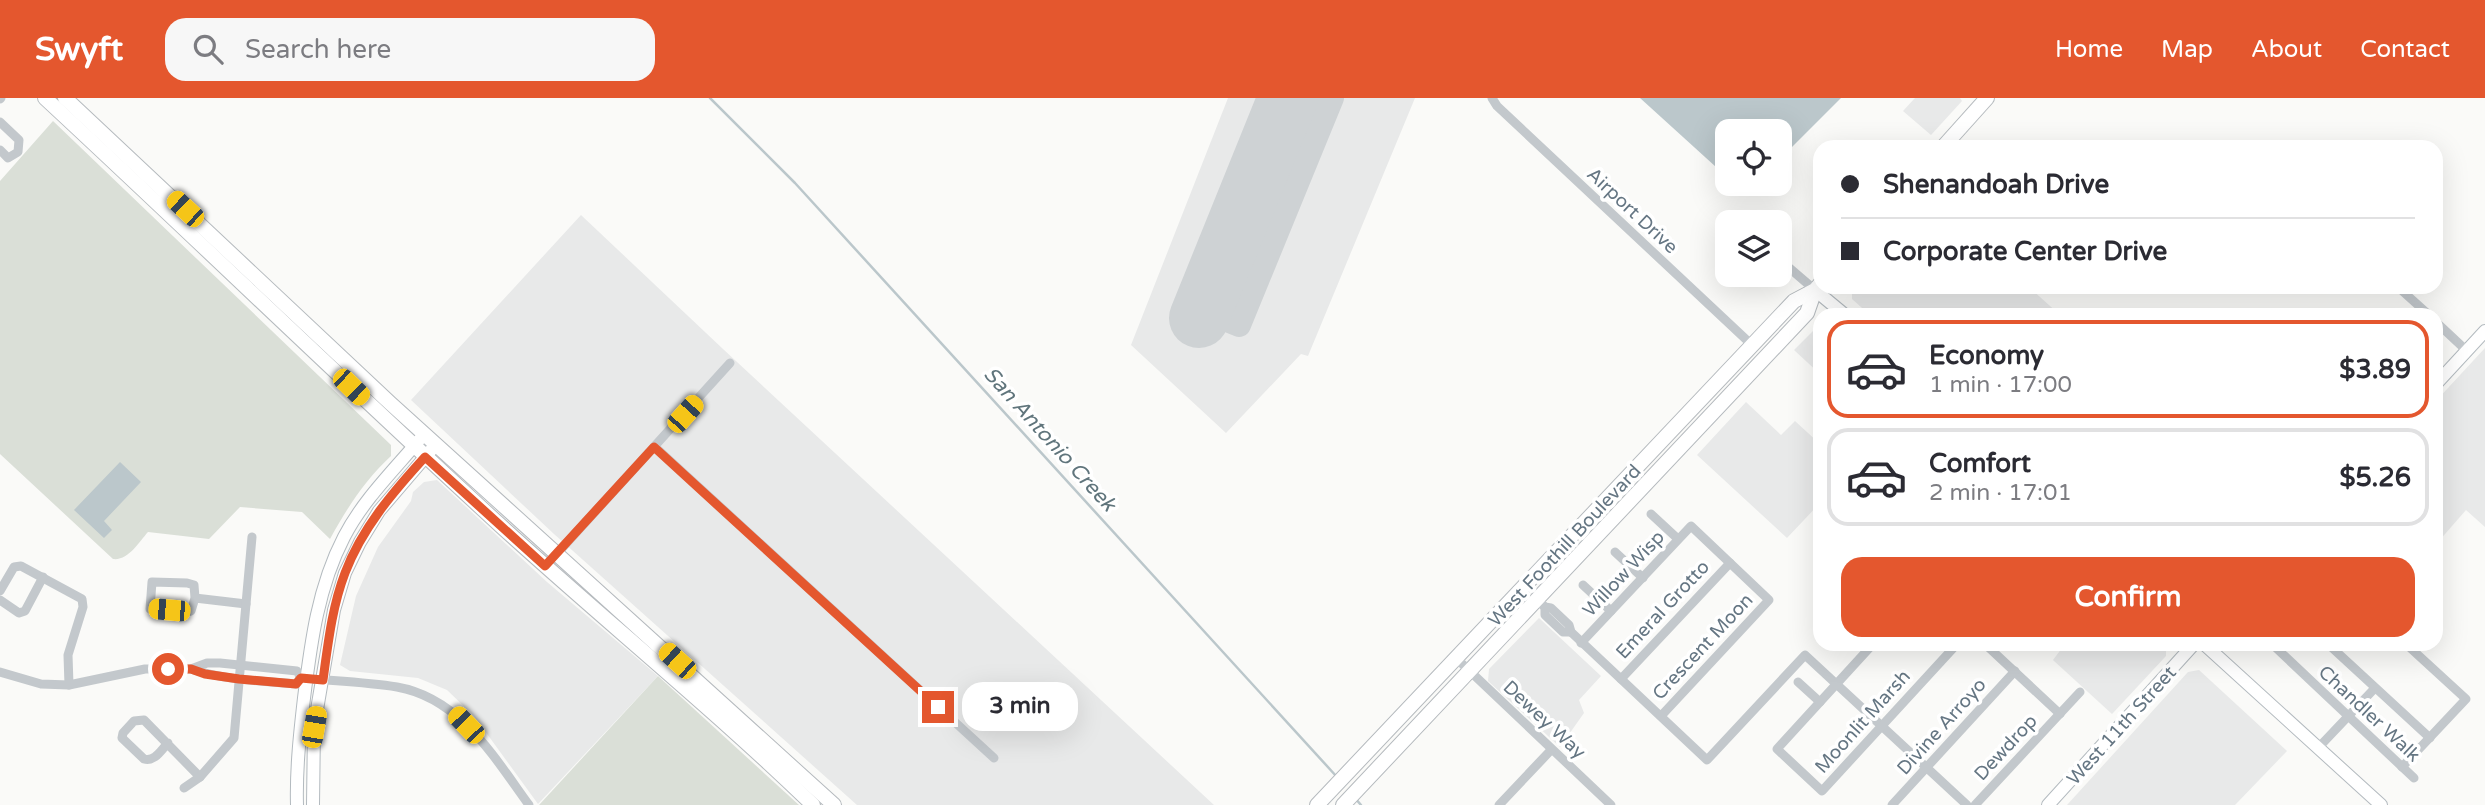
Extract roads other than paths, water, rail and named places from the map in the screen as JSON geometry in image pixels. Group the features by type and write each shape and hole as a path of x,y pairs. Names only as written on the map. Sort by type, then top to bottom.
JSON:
{"main road":[{"path":"45,98 419,451 545,566 773,766 813,805"},
{"path":"65,98 430,439 834,805"},
{"path":"1949,140 1987,98"},
{"name":"West Foothill Boulevard","path":"1317,805 1794,301 1813,289"},
{"name":"West Foothill Boulevard","path":"1345,803 1469,671 1541,603 1630,501 1807,313 1814,294"},
{"path":"1824,294 1838,308"},
{"path":"2443,377 2485,331"},
{"path":"1694,433 1694,420 1725,386 1725,374"},
{"path":"1630,501 1633,485 1665,450 1667,441 1664,438"},
{"path":"297,805 296,780 304,678 318,606 330,567 362,508 430,439"},
{"path":"313,805 314,727 334,610 345,573 360,542 419,451"},
{"name":"West 11th Street","path":"2048,805 2188,651"},
{"path":"2212,651 2381,805"}],"street":[{"name":"Airport Drive","path":"1492,98 1497,106 1752,345"},
{"path":"0,122 19,140 18,152 8,158 0,150"},
{"path":"1792,269 1813,284"},
{"path":"2406,294 2421,308"},
{"path":"2443,329 2467,351"},
{"path":"545,566 730,363"},
{"path":"654,447 994,758"},
{"path":"1651,514 1678,539"},
{"name":"Willow Wisp","path":"1581,643 1691,526 1730,563"},
{"path":"184,788 200,777 234,738 251,537"},
{"path":"1615,552 1643,578"},
{"name":"Crescent Moon","path":"1661,716 1769,600 1730,563"},
{"name":"Emeral Grotto","path":"1621,679 1730,563"},
{"path":"0,591 14,567 21,566 82,599 83,607 68,655 68,685"},
{"path":"0,600 19,613 25,611 43,578"},
{"path":"152,582 194,585 195,598 191,611 188,612 150,609 152,582"},
{"path":"1583,585 1611,611"},
{"path":"195,598 246,604"},
{"path":"1541,603 1545,614 1558,620 1563,632 1571,632 1707,760 1805,655 1968,805"},
{"path":"1798,682 1820,702 1867,651"},
{"name":"Moonlit Marsh","path":"1820,702 1777,749 1822,792 1951,651"},
{"path":"1993,651 2060,714"},
{"name":"Chandler Walk","path":"2279,651 2414,778"},
{"path":"2335,651 2430,738"},
{"path":"2402,767 2466,699 2414,651"},
{"name":"Dewey Way","path":"1456,658 1611,805"},
{"path":"191,669 207,663 298,671 304,678"},
{"path":"0,672 41,684 68,685 145,669 191,669 239,679 296,684 304,678 399,687 429,697 456,713 477,736 529,805"},
{"name":"Divine Arroyo","path":"1892,805 2015,671"},
{"path":"2319,747 2375,688"},
{"name":"Dewdrop","path":"1975,805 2081,692"},
{"path":"168,743 153,759 144,759 122,738 134,721 144,720 168,743 200,777"},
{"path":"1499,805 1551,750"}],"waterway":[{"name":"San Antonio Creek","path":"710,98 795,183 1337,777"},
{"name":"San Antonio Creek","path":"1355,798 1361,805"}]}
